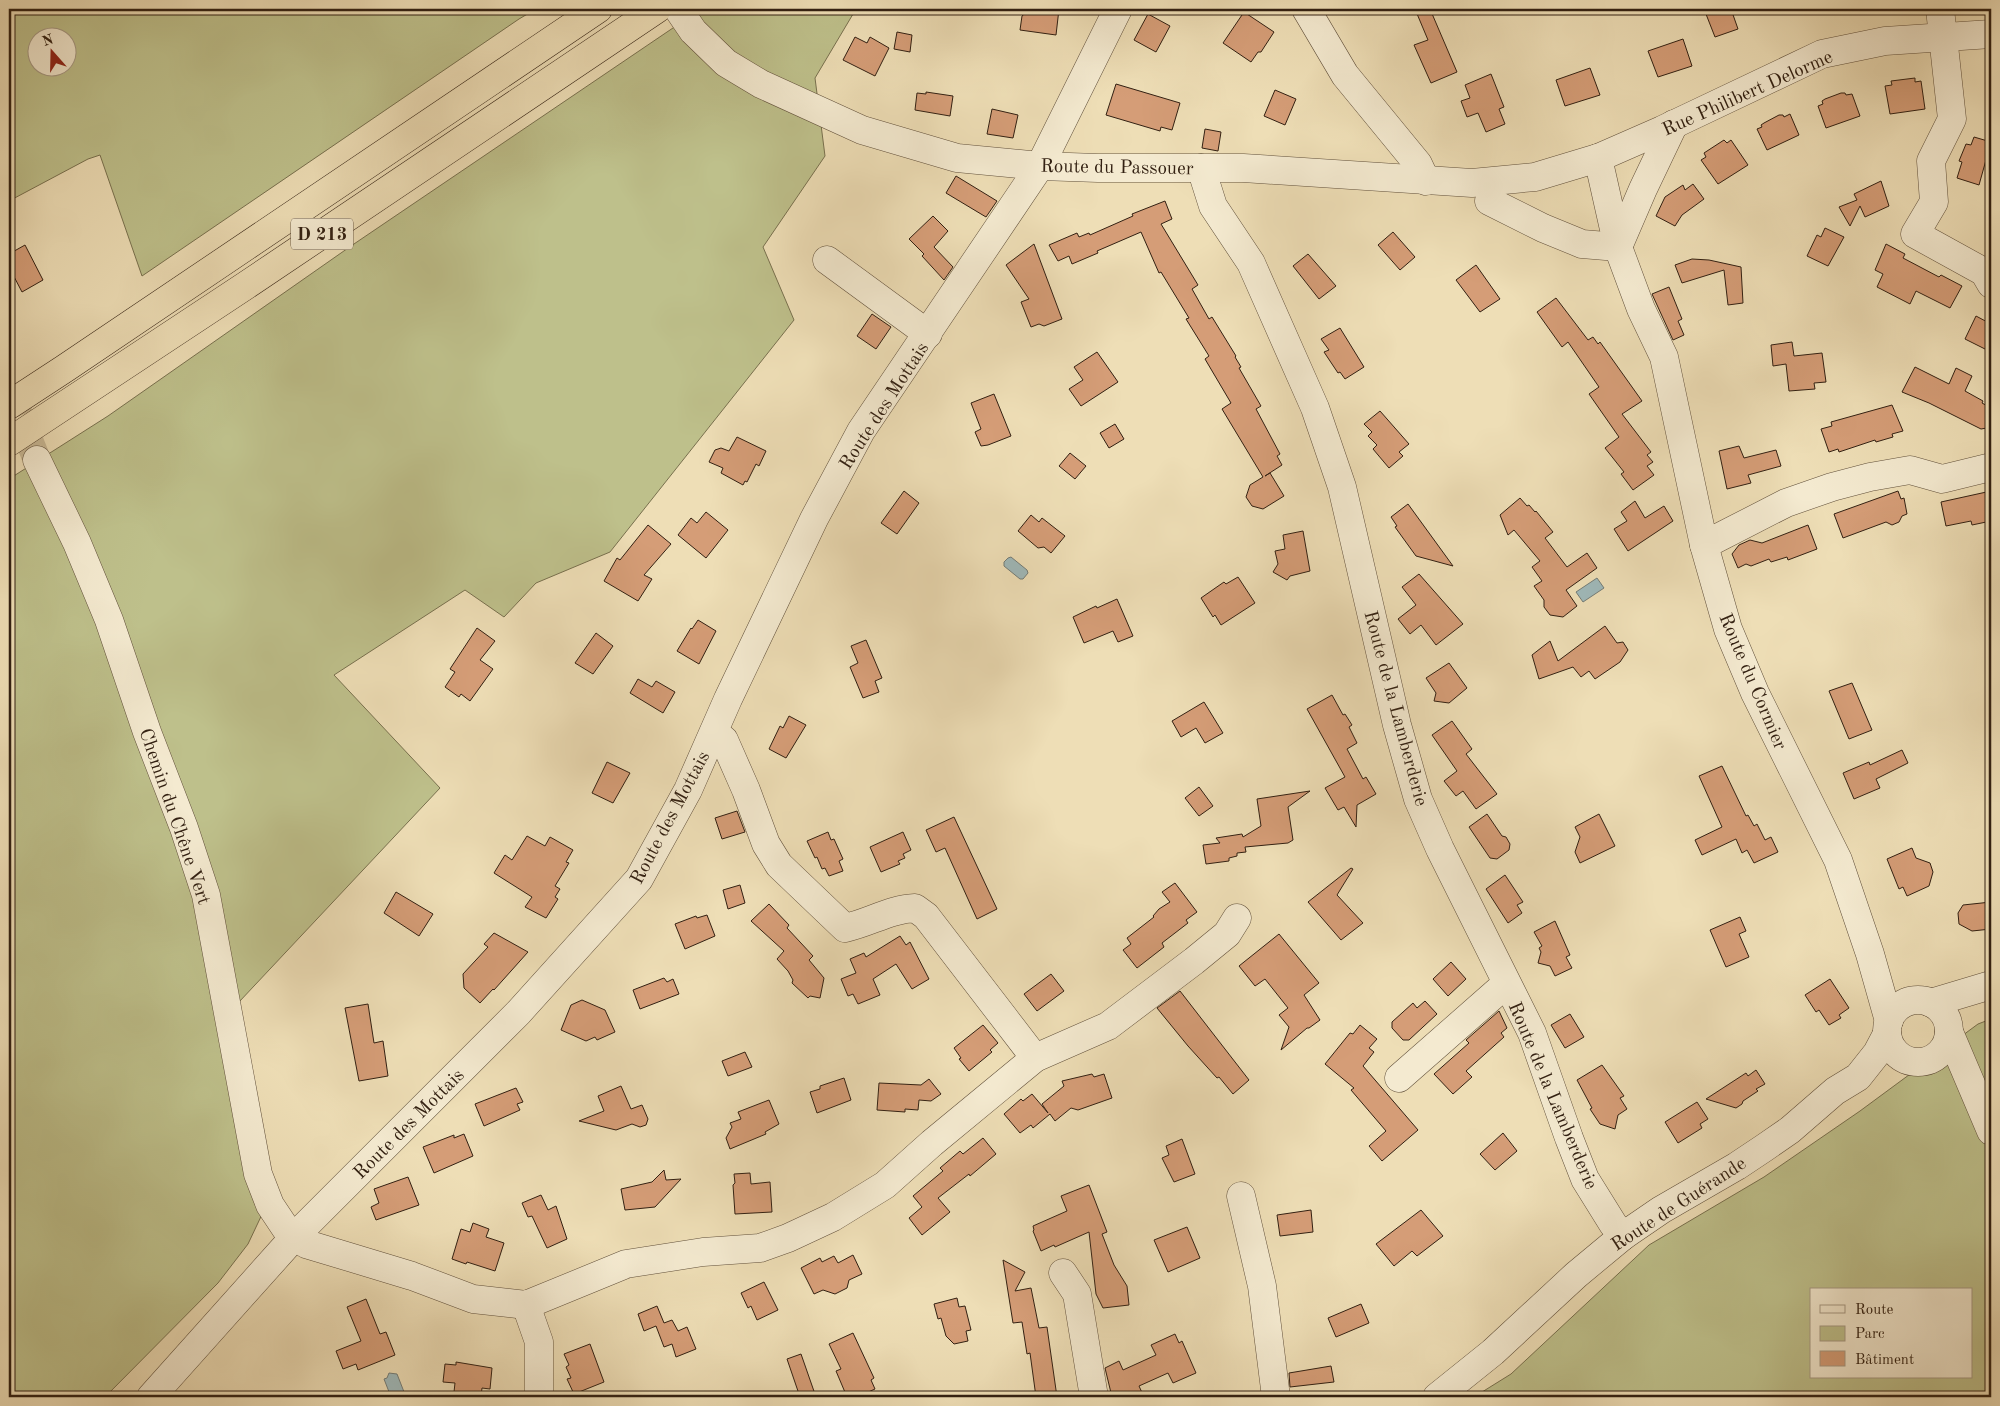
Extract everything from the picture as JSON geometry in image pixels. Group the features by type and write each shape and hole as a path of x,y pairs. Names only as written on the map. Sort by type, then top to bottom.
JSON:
{"highway":[{"name":"D 213","path":"9,405 598,9"},
{"name":"D 213","path":"9,442 253,281 657,9"}],"street":[{"name":"Route du Passouer","path":"678,9 693,31 726,63 761,84 862,130 957,158 1040,166 1243,168 1472,183 1535,177 1598,158"},
{"name":"Route des Mottais","path":"151,1397 294,1236 518,1013 639,878 688,790 814,520 861,431 1040,166 1118,9"},
{"path":"1306,9 1345,75 1418,164 1426,181"},
{"path":"1940,9 1952,119 1931,161 1934,202 1915,234 1984,272 1991,284"},
{"name":"Rue Philibert Delorme","path":"1598,158 1822,54 1885,41 1991,34"},
{"path":"1489,201 1543,228 1582,244 1618,247 1674,124"},
{"name":"Route du Cormier","path":"1598,158 1618,247 1641,309 1664,357 1704,545 1728,629 1754,693 1838,860 1870,954 1888,1028"},
{"name":"Route de la Lamberderie","path":"1200,168 1213,206 1251,263 1315,408 1342,487 1397,726 1418,799 1440,849 1532,1033 1585,1179 1613,1224 1623,1236"},
{"path":"827,260 928,334"},
{"name":"Chemin du Chêne Vert","path":"37,460 110,620 147,732 184,828 206,895 258,1174 270,1205 294,1236"},
{"path":"1704,545 1786,503 1870,476 1910,470 1942,479 1991,468"},
{"path":"714,733 724,740 746,790 766,844 779,866 845,928 899,908 914,908 926,916 1035,1058"},
{"path":"294,1236 306,1244 412,1276 473,1299 526,1306 626,1264 703,1252 760,1248 788,1238 833,1217 884,1185 1035,1058 1108,1026 1194,962 1226,934 1237,918"},
{"path":"1870,954 1892,980 1940,1009 1946,1016 1949,1029 1991,1131"},
{"path":"1399,1078 1506,984"},
{"path":"1978,1097 1938,1065 1896,1053 1888,1041 1888,1028 1893,1012 1909,1001 1925,1001 1991,985"},
{"path":"1916,1060 1934,1058 1942,1051 1947,1042 1949,1029 1965,1008 1991,991"},
{"name":"Route de Guérande","path":"1858,1077 1877,1053 1888,1028"},
{"name":"Route de Guérande","path":"1437,1397 1493,1352 1576,1275 1623,1236 1661,1210 1764,1148 1790,1130 1835,1091 1858,1077 1916,1060"},
{"path":"1241,1196 1262,1286 1276,1397"},
{"path":"1063,1273 1077,1294 1094,1397"},
{"path":"526,1306 539,1342 539,1397"}],"green space":[{"path":"9,9 536,9 142,276 100,155 88,159 9,201"},
{"path":"701,9 856,9 815,78 825,156 763,247 794,320 610,552 536,583 504,617 465,590 334,675 440,788 239,1002 274,1189 248,1244 218,1283 105,1397 9,1397 9,479 108,416 351,246"},
{"path":"1991,1019 1991,1397 1474,1397 1511,1374 1649,1245 1764,1177 1860,1111 1978,1024"}],"water":[{"path":"1011,557 1027,570 1028,573 1023,579 1020,579 1004,566 1004,562"},
{"path":"1597,578 1604,588 1583,602 1576,592"},
{"path":"389,1373 397,1374 406,1397 391,1397 384,1379 387,1378"}],"building":[{"path":"1030,9 1059,9 1056,35 1020,30 1022,16"},
{"path":"1415,9 1430,9 1457,72 1431,83 1414,45 1428,40"},
{"path":"1704,9 1731,9 1738,29 1715,37"},
{"path":"1244,12 1274,32 1261,52 1258,52 1251,62 1223,43"},
{"path":"1148,14 1170,26 1156,52 1134,40"},
{"path":"897,32 912,35 910,52 894,49"},
{"path":"855,37 867,43 870,37 889,48 875,76 843,60"},
{"path":"1683,39 1692,66 1658,77 1648,51"},
{"path":"1590,68 1600,95 1565,106 1556,80"},
{"path":"1491,74 1504,107 1499,109 1505,124 1486,132 1478,113 1467,117 1461,101 1470,98 1465,85"},
{"path":"1915,78 1915,82 1921,81 1925,109 1890,114 1885,86 1892,85 1891,81"},
{"path":"1116,84 1180,103 1172,130 1161,127 1160,131 1106,115"},
{"path":"1275,90 1296,99 1285,125 1264,116"},
{"path":"926,92 953,96 950,116 915,110 917,93 926,94"},
{"path":"1841,93 1846,95 1852,94 1860,116 1826,128 1818,106 1823,104 1822,101 1825,99"},
{"path":"992,109 1018,115 1013,138 987,134"},
{"path":"1790,114 1799,135 1767,150 1757,129 1779,115 1784,117"},
{"path":"1205,129 1221,132 1218,151 1202,148"},
{"path":"1974,137 1991,142 1979,185 1957,178 1962,162 1959,161 1966,144 1971,145"},
{"path":"1724,140 1727,143 1731,140 1748,165 1718,184 1701,160 1706,157 1704,153"},
{"path":"956,176 997,201 986,217 946,193"},
{"path":"1881,181 1889,206 1865,217 1860,206 1850,226 1839,207 1857,200 1854,194"},
{"path":"1693,184 1704,199 1682,215 1675,226 1656,216 1665,197 1683,185 1685,190"},
{"path":"1165,201 1172,219 1161,224 1198,285 1192,289 1209,319 1212,317 1236,356 1241,367 1239,368 1261,406 1256,409 1280,454 1277,456 1282,465 1265,476 1270,473 1284,496 1263,509 1252,506 1246,497 1250,485 1263,477 1222,409 1231,403 1205,359 1209,356 1186,319 1189,318 1161,272 1159,273 1141,232 1072,264 1069,256 1058,261 1049,245 1077,233 1079,237 1089,233 1090,235 1133,216 1132,214"},
{"path":"933,216 948,231 934,247 953,267 944,280 922,256 924,254 909,239"},
{"path":"1825,228 1844,237 1828,266 1807,256 1817,235 1821,237"},
{"path":"1393,232 1415,257 1400,270 1378,245"},
{"path":"1034,244 1062,319 1044,326 1039,324 1031,327 1021,302 1029,299 1006,265"},
{"path":"1886,244 1905,254 1903,258 1939,277 1941,275 1962,286 1950,308 1916,291 1910,304 1877,287 1883,274 1875,270"},
{"path":"25,245 43,280 22,292 9,267 9,254"},
{"path":"1308,254 1336,286 1319,299 1293,266"},
{"path":"1692,259 1709,260 1741,267 1743,303 1728,305 1724,270 1682,283 1675,265"},
{"path":"1476,265 1500,299 1480,312 1456,280"},
{"path":"1669,287 1682,319 1678,321 1684,335 1673,340 1652,294"},
{"path":"1556,298 1588,340 1593,337 1598,344 1600,342 1642,401 1622,414 1651,452 1647,455 1653,462 1647,466 1654,475 1633,490 1621,474 1624,472 1605,448 1619,437 1589,394 1599,387 1568,342 1562,347 1537,312"},
{"path":"872,314 891,327 876,349 857,336"},
{"path":"1976,316 1991,324 1991,352 1965,339"},
{"path":"1340,328 1364,367 1345,379 1340,372 1338,373 1324,352 1329,350 1321,339"},
{"path":"1792,342 1794,356 1822,353 1826,382 1814,383 1815,389 1789,391 1786,364 1773,366 1771,345"},
{"path":"1097,352 1118,382 1081,406 1069,389 1083,380 1074,367"},
{"path":"1915,367 1949,384 1956,368 1972,376 1965,391 1991,408 1991,421 1987,428 1981,429 1902,392"},
{"path":"994,394 1011,436 981,446 975,432 981,429 971,403"},
{"path":"1892,405 1903,431 1892,434 1893,437 1876,442 1875,440 1839,452 1838,449 1829,452 1821,429 1832,426 1831,422"},
{"path":"1380,411 1409,444 1399,452 1403,456 1389,468 1373,449 1377,445 1368,436 1372,432 1364,424"},
{"path":"1115,424 1124,439 1109,448 1100,433"},
{"path":"737,437 766,451 759,466 756,464 747,482 745,481 743,485 721,473 723,468 709,462 715,450 721,448 729,451"},
{"path":"1739,446 1744,458 1776,450 1781,466 1748,475 1751,483 1727,489 1719,451"},
{"path":"1070,453 1086,466 1075,479 1059,466"},
{"path":"904,491 919,503 897,534 881,523"},
{"path":"1898,491 1901,499 1904,498 1907,514 1902,516 1899,522 1892,525 1886,522 1843,538 1834,514"},
{"path":"1991,491 1991,521 1972,525 1971,521 1946,526 1941,502"},
{"path":"1520,498 1527,506 1529,505 1536,511 1553,532 1545,538 1567,567 1587,553 1597,568 1566,590 1577,606 1563,617 1550,615 1544,607 1544,600 1534,586 1542,581 1532,567 1540,561 1514,530 1508,535 1500,515"},
{"path":"1635,501 1645,518 1664,506 1673,521 1628,551 1614,529 1627,521 1621,512"},
{"path":"1408,504 1453,566 1416,556 1395,527 1397,526 1391,517"},
{"path":"706,512 728,530 706,558 678,535 691,518 697,523"},
{"path":"1031,515 1039,522 1042,518 1065,536 1051,553 1044,547 1038,548 1018,531"},
{"path":"648,525 671,544 644,575 652,579 638,601 604,581 617,558 620,560"},
{"path":"1808,525 1817,549 1788,560 1787,557 1771,562 1769,559 1751,566 1746,564 1738,568 1732,554 1739,545 1750,540 1762,543"},
{"path":"1303,531 1310,571 1290,576 1287,580 1273,572 1278,564 1275,551 1285,549 1283,535"},
{"path":"1419,574 1463,624 1436,645 1421,625 1410,634 1398,619 1416,605 1402,587"},
{"path":"1238,577 1255,603 1221,625 1215,615 1213,617 1201,598 1224,582 1226,584"},
{"path":"1117,599 1133,636 1118,642 1113,631 1084,643 1073,617"},
{"path":"698,620 716,631 699,664 677,651"},
{"path":"1605,626 1617,643 1623,642 1628,650 1620,662 1595,679 1589,671 1581,677 1573,667 1539,679 1532,655 1550,641 1558,661"},
{"path":"477,628 495,641 480,660 493,669 470,701 461,694 459,697 445,687 455,672 450,669"},
{"path":"596,633 613,646 593,674 575,663"},
{"path":"866,640 882,678 875,681 879,692 863,698 850,667 858,663 851,646"},
{"path":"1449,663 1467,688 1449,703 1434,701 1436,693 1426,678"},
{"path":"638,679 652,687 656,681 675,692 663,713 630,693"},
{"path":"1852,683 1872,730 1849,739 1829,691"},
{"path":"1332,695 1343,715 1345,714 1352,725 1349,727 1357,743 1347,749 1363,779 1366,777 1376,794 1357,805 1356,827 1344,807 1338,810 1325,788 1345,777 1307,709"},
{"path":"1204,702 1223,733 1205,743 1196,728 1181,737 1172,721"},
{"path":"789,716 806,725 786,758 769,749 780,726 783,728"},
{"path":"1452,721 1472,749 1466,754 1497,794 1476,809 1463,791 1456,796 1444,781 1457,771 1432,735"},
{"path":"1902,750 1908,763 1876,779 1880,788 1854,799 1843,773 1869,762 1870,765"},
{"path":"607,762 630,773 613,803 592,793"},
{"path":"1722,766 1746,816 1748,815 1754,826 1757,824 1765,840 1771,837 1778,852 1754,863 1747,850 1742,853 1736,839 1702,855 1695,840 1722,827 1699,776"},
{"path":"1199,787 1213,806 1199,816 1185,798"},
{"path":"1310,791 1288,807 1293,840 1288,843 1245,847 1246,852 1237,853 1237,856 1229,858 1229,861 1206,864 1203,845 1220,843 1216,838 1242,834 1243,837 1261,826 1257,799"},
{"path":"737,811 745,832 722,839 715,818"},
{"path":"1487,814 1510,844 1509,850 1497,859 1490,858 1469,827"},
{"path":"1599,814 1615,846 1580,863 1575,852 1580,837 1575,827"},
{"path":"954,817 997,909 977,919 945,848 936,852 926,830"},
{"path":"828,832 831,840 834,839 843,859 839,861 843,871 829,876 825,868 822,869 817,857 815,858 807,841"},
{"path":"903,832 911,850 903,854 905,858 898,861 900,864 881,872 870,847"},
{"path":"527,836 545,846 550,837 573,850 566,862 569,863 555,886 560,889 555,897 558,899 546,918 525,907 532,897 494,873 505,855 512,860"},
{"path":"1912,848 1916,858 1930,863 1933,872 1929,886 1907,896 1903,887 1899,889 1887,859"},
{"path":"1351,868 1353,869 1337,895 1363,923 1341,940 1308,902"},
{"path":"1505,875 1523,902 1517,905 1522,913 1508,923 1486,889"},
{"path":"1175,883 1197,912 1186,920 1188,923 1162,943 1164,947 1137,968 1123,950 1131,944 1127,938 1154,917 1159,909 1170,902 1162,892"},
{"path":"740,885 745,903 728,909 723,890"},
{"path":"396,892 433,914 419,936 384,913"},
{"path":"1991,902 1991,929 1972,931 1959,924 1958,913 1963,905"},
{"path":"769,904 789,925 787,928 813,956 809,960 824,978 820,998 810,996 808,998 792,983 793,980 788,971 777,959 784,951 751,921"},
{"path":"707,915 715,936 685,949 675,924 696,916 697,918"},
{"path":"1740,917 1746,931 1739,934 1749,957 1726,967 1710,930"},
{"path":"1555,921 1570,955 1566,957 1572,968 1555,976 1550,966 1538,963 1541,952 1539,948 1542,946 1534,932"},
{"path":"494,933 528,952 480,1003 464,988 463,974 488,947 484,944"},
{"path":"1279,934 1319,983 1304,995 1320,1020 1307,1028 1281,1050 1289,1027 1279,1015 1288,1008 1265,979 1255,986 1239,966"},
{"path":"900,936 906,945 910,942 929,979 912,989 896,964 873,979 880,995 858,1004 853,994 848,996 841,979 856,973 850,959 864,953 866,957"},
{"path":"1451,962 1466,979 1448,996 1433,979"},
{"path":"1051,974 1064,991 1037,1011 1024,994"},
{"path":"664,978 667,982 673,979 679,994 640,1009 633,990"},
{"path":"1830,979 1849,1008 1839,1015 1841,1018 1829,1025 1819,1010 1816,1012 1805,995"},
{"path":"1180,991 1249,1080 1233,1094 1188,1046 1157,1008"},
{"path":"582,1000 605,1010 615,1032 597,1040 595,1037 586,1041 561,1030 571,1005"},
{"path":"1425,1001 1437,1014 1409,1040 1403,1040 1392,1028 1392,1022 1413,1003 1417,1008"},
{"path":"368,1004 374,1043 383,1041 388,1076 359,1081 345,1008"},
{"path":"1499,1011 1507,1028 1501,1033 1504,1037 1466,1071 1472,1077 1453,1094 1434,1074 1469,1043 1466,1040"},
{"path":"1570,1014 1584,1037 1565,1048 1551,1025"},
{"path":"983,1025 998,1043 990,1050 992,1052 969,1071 959,1059 961,1058 954,1048"},
{"path":"1360,1025 1377,1039 1369,1048 1374,1052 1363,1066 1418,1130 1382,1161 1369,1146 1386,1131 1351,1090 1354,1088 1325,1064 1350,1033 1353,1034"},
{"path":"745,1052 752,1067 728,1076 722,1061"},
{"path":"1602,1065 1624,1096 1620,1098 1627,1109 1618,1115 1615,1129 1600,1124 1590,1109 1592,1108 1577,1080"},
{"path":"1756,1070 1765,1084 1756,1089 1758,1091 1736,1108 1706,1099 1746,1073 1748,1076"},
{"path":"1092,1074 1094,1077 1104,1074 1112,1098 1078,1110 1071,1108 1055,1121 1050,1114 1033,1128 1031,1125 1020,1133 1004,1114 1021,1099 1023,1101 1032,1094 1048,1113 1042,1104 1064,1086 1062,1081"},
{"path":"844,1078 851,1100 817,1113 810,1092 820,1089 820,1086"},
{"path":"929,1079 941,1094 931,1101 919,1100 918,1110 905,1109 905,1112 877,1110 879,1083 921,1085"},
{"path":"621,1086 631,1109 642,1105 648,1119 646,1125 640,1127 632,1124 616,1130 579,1121 604,1111 598,1096"},
{"path":"516,1088 523,1102 517,1104 520,1110 484,1126 475,1104"},
{"path":"769,1100 779,1124 765,1132 766,1134 730,1149 726,1138 732,1127 730,1123 741,1119 738,1112"},
{"path":"1697,1102 1708,1119 1700,1124 1702,1128 1678,1143 1665,1122"},
{"path":"1503,1133 1517,1151 1495,1170 1480,1154"},
{"path":"464,1134 473,1156 434,1173 423,1147 454,1135 454,1138"},
{"path":"983,1138 996,1154 970,1176 969,1174 938,1198 950,1212 922,1235 909,1218 922,1207 913,1196 943,1171 940,1168 960,1151 963,1154"},
{"path":"1182,1139 1195,1174 1174,1182 1162,1158 1169,1155 1166,1146"},
{"path":"664,1170 666,1180 681,1179 655,1207 625,1210 621,1189 652,1182"},
{"path":"750,1173 751,1184 770,1182 772,1212 735,1214 734,1174"},
{"path":"408,1177 419,1205 376,1220 371,1207 379,1203 374,1189"},
{"path":"1089,1185 1107,1232 1102,1234 1114,1265 1127,1286 1129,1305 1103,1308 1096,1294 1089,1232 1041,1251 1033,1231 1033,1226 1067,1211 1061,1196"},
{"path":"541,1195 548,1210 556,1206 567,1239 547,1248 532,1216 528,1217 522,1203"},
{"path":"1311,1210 1313,1232 1280,1236 1277,1215"},
{"path":"1421,1210 1443,1236 1417,1256 1412,1251 1394,1266 1376,1244"},
{"path":"473,1223 489,1229 486,1237 504,1243 495,1271 452,1259 461,1229 470,1232"},
{"path":"1187,1227 1200,1258 1168,1272 1154,1240"},
{"path":"853,1255 862,1274 849,1280 847,1288 835,1294 823,1290 814,1294 801,1268 820,1258 822,1262 834,1256 838,1263"},
{"path":"1003,1260 1025,1272 1015,1291 1031,1288 1039,1328 1047,1327 1057,1397 1036,1397 1030,1353 1027,1354 1022,1322 1013,1323"},
{"path":"764,1282 778,1310 757,1320 751,1306 748,1308 741,1293"},
{"path":"957,1298 959,1307 965,1306 971,1330 966,1331 968,1341 954,1344 946,1336 941,1318 938,1319 934,1304"},
{"path":"366,1299 380,1334 386,1332 395,1355 358,1370 356,1364 343,1369 336,1351 361,1341 347,1307"},
{"path":"1361,1304 1369,1323 1336,1337 1328,1318"},
{"path":"657,1306 664,1323 672,1320 678,1331 687,1327 696,1349 676,1357 672,1344 664,1347 656,1326 644,1331 638,1314"},
{"path":"853,1333 874,1378 871,1380 875,1389 857,1397 847,1397 836,1371 841,1369 829,1344"},
{"path":"1175,1334 1179,1343 1182,1341 1196,1373 1173,1383 1168,1373 1139,1386 1144,1397 1112,1397 1105,1368 1119,1361 1123,1370 1156,1355 1151,1345"},
{"path":"590,1344 604,1382 574,1394 567,1379 571,1378 566,1367 569,1365 564,1354"},
{"path":"801,1354 816,1397 800,1397 787,1359"},
{"path":"456,1362 492,1368 490,1389 482,1388 481,1396 477,1397 468,1397 467,1393 454,1392 455,1383 443,1382 445,1364 456,1365"},
{"path":"1331,1366 1334,1382 1290,1387 1289,1373"}],"tunnel":[{"path":"9,390 37,460"}]}
